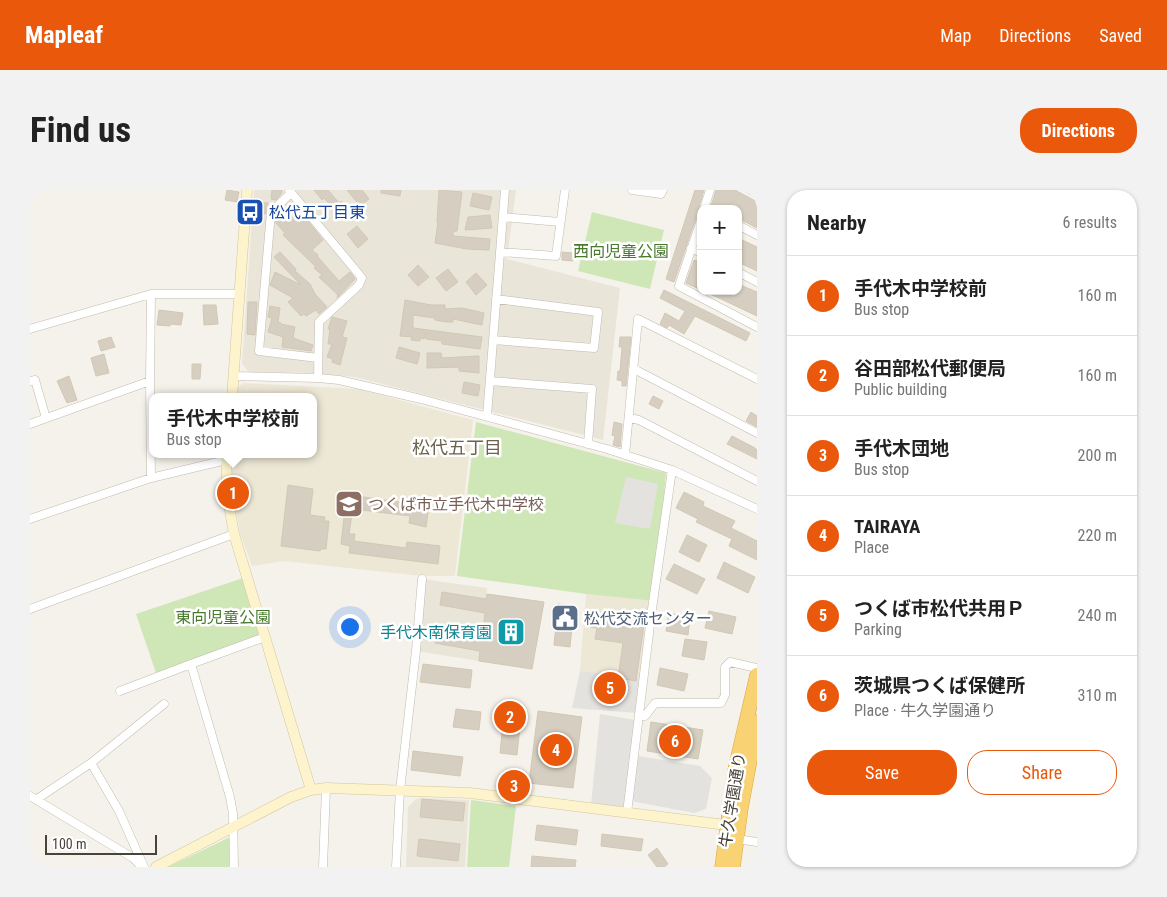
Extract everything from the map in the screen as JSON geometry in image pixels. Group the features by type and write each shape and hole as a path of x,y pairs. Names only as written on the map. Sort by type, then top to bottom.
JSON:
{"highway":[{"name":"牛久学園通り","path":"733,867 740,747 757,675"},
{"name":"牛久学園通り","path":"722,867 734,830 757,722"}],"street":[{"path":"232,393 246,190"},
{"path":"487,416 505,190"},
{"path":"500,252 556,256 564,190"},
{"path":"632,190 661,194 663,190"},
{"path":"707,205 710,190"},
{"path":"751,190 757,193"},
{"path":"318,358 260,351 270,212 290,191 362,278 359,285 319,322 318,378"},
{"path":"503,217 560,222"},
{"path":"742,227 757,235"},
{"path":"697,231 679,286 757,327"},
{"path":"691,248 697,251"},
{"path":"742,274 757,282"},
{"path":"30,329 151,294 239,294"},
{"path":"150,393 151,294"},
{"path":"493,340 594,348 598,312 496,299"},
{"path":"626,455 638,319 757,378"},
{"path":"634,370 757,433"},
{"path":"233,376 318,378 360,384 487,416 626,455 672,470 757,509"},
{"path":"30,381 34,380 46,418"},
{"path":"30,424 150,381"},
{"path":"490,381 592,389 588,444"},
{"path":"629,418 639,420 757,481"},
{"path":"151,458 151,478"},
{"path":"30,519 151,478 222,458"},
{"path":"226,458 229,512 234,534 311,790"},
{"path":"627,813 672,470"},
{"path":"30,608 234,534"},
{"path":"396,867 400,790 422,579"},
{"path":"120,691 265,637"},
{"path":"639,716 645,716 654,703 721,703 725,694 724,667 730,662 757,668"},
{"path":"191,664 230,797 234,867"},
{"path":"143,867 133,858 33,797 91,763 164,704"},
{"path":"91,763 118,811 143,867"},
{"path":"322,867 326,788"},
{"path":"156,867 291,797 311,790 326,788 470,793 627,813 734,830 757,842"}],"shaded area":[{"path":"254,190 516,190 507,259 620,288 603,440 355,377 310,373 249,372 242,364"},
{"name":"つくば市立手代木中学校","path":"243,383 359,389 473,420 455,576 422,576 283,561 252,566 240,533 231,475 233,458 317,458 317,393 237,393 238,387"},
{"path":"626,477 658,484 650,529 615,523"},
{"path":"422,579 487,588 479,661 416,651"},
{"path":"586,594 654,601 644,677 580,671"},
{"path":"580,671 644,677 637,713 572,708"},
{"path":"600,714 635,720 625,809 591,805"},
{"path":"638,756 700,766 712,778 706,809 694,813 631,801"},
{"path":"416,799 469,800 465,867 406,867 408,807"}],"green space":[{"name":"西向児童公園","path":"592,212 664,230 650,289 578,271"},
{"path":"476,422 666,473 654,601 586,594 457,576"},
{"name":"東向児童公園","path":"243,578 263,637 156,673 136,614"},
{"path":"471,800 516,806 509,867 467,867"},
{"path":"230,837 229,867 168,867"}],"building":[{"path":"227,190 239,192 237,202 225,200"},
{"path":"272,190 282,190 276,200 271,199"},
{"path":"314,190 328,190 339,203 341,201 352,213 344,220"},
{"path":"347,190 362,190 369,199 360,206"},
{"path":"381,190 401,190 400,196 381,193"},
{"path":"439,190 462,192 457,231 453,232 453,236 490,239 489,250 467,249 435,243"},
{"path":"695,190 704,190 700,205 697,205 697,216 674,282 666,279"},
{"path":"716,190 735,190 757,202 757,228 742,220 742,205 711,205"},
{"path":"473,193 492,197 489,210 470,206"},
{"path":"256,202 268,203 265,214 255,213"},
{"path":"294,204 323,240 312,250 339,281 350,272 355,279 337,298 338,295 319,277 322,275 314,268 316,267 283,235 285,233 276,223 276,219"},
{"path":"490,215 492,228 465,230 468,217"},
{"path":"357,226 368,239 358,248 347,234"},
{"path":"742,240 757,247 757,271 742,264"},
{"path":"280,252 296,269 295,271 310,284 315,294 327,307 319,314 316,310 306,316 304,314 301,316 288,302 293,298 270,285 275,272 301,285 274,257"},
{"path":"562,252 574,253 573,261 562,260"},
{"path":"694,260 697,261 697,288 686,283"},
{"path":"418,265 429,277 418,286 408,275"},
{"path":"448,269 458,282 446,291 436,278"},
{"path":"476,273 487,285 476,295 466,282"},
{"path":"742,286 757,292 757,316 712,295 742,295"},
{"path":"664,290 750,333 746,341 695,316 684,334 669,325 667,328 660,324 665,313 679,321 685,311 660,298"},
{"path":"405,300 431,305 445,305 445,309 462,308 484,313 482,325 453,319 453,322 447,322 413,315 413,328 482,337 480,349 442,344 442,341 426,339 426,332 424,339 420,338 420,341 411,340 412,337 400,336"},
{"path":"248,302 257,302 255,335 247,334"},
{"path":"203,305 216,305 218,324 204,325"},
{"path":"270,306 280,308 278,322 295,327 293,338 313,345 311,351 282,347 283,337 268,332 272,318 268,317"},
{"path":"159,310 183,313 181,325 157,325"},
{"path":"332,317 347,321 342,337 347,338 340,365 332,362 333,359 327,357 332,344 328,344 330,329 328,329"},
{"path":"111,337 115,347 101,351 98,341"},
{"path":"620,337 631,337 626,386 622,386 622,381 617,380 618,371 620,371 622,347 619,347"},
{"path":"399,347 420,353 417,364 396,358"},
{"path":"427,353 441,353 442,358 479,356 479,373 459,371 459,367 427,368"},
{"path":"104,354 109,373 96,376 91,358"},
{"path":"192,364 201,364 200,379 192,379"},
{"path":"69,376 77,400 67,403 57,381"},
{"path":"464,382 480,385 478,396 462,393"},
{"path":"653,396 663,401 659,409 649,404"},
{"path":"751,412 757,416 757,427 746,421"},
{"path":"614,422 622,424 620,447 613,445 615,436 612,435"},
{"path":"732,436 755,448 757,450 757,459 727,444"},
{"path":"288,485 313,489 310,515 325,517 324,521 329,521 326,549 321,549 320,551 281,546"},
{"path":"684,492 704,502 703,506 735,521 731,528 757,541 757,560 729,546 732,539 696,522 698,519 676,508"},
{"path":"356,496 429,506 426,527 409,523 410,516 361,510 360,516 352,514 349,534 355,534 354,541 406,548 407,542 440,546 438,564 349,553 350,546 341,544 346,499 355,500"},
{"path":"687,535 707,545 699,562 679,552"},
{"path":"724,562 755,577 748,593 717,578"},
{"path":"674,564 705,579 697,594 666,579"},
{"name":"手代木南保育園","path":"442,592 486,599 487,594 544,602 532,669 479,661 480,651 435,643 437,629 482,637 485,613 440,605"},
{"name":"松代交流センター","path":"558,604 574,606 570,647 554,645"},
{"path":"709,611 736,617 732,634 705,628"},
{"path":"669,613 690,617 688,635 666,631"},
{"path":"592,618 644,625 636,681 618,678 623,643 595,639 597,628 590,627"},
{"path":"685,639 707,642 704,660 682,656"},
{"path":"423,664 472,670 470,688 420,682"},
{"path":"660,668 688,674 684,691 657,685"},
{"path":"501,705 522,707 517,755 500,753 503,723 499,723"},
{"path":"456,709 481,712 479,730 453,727"},
{"path":"538,711 582,717 573,788 529,783"},
{"path":"651,722 703,730 698,759 647,751"},
{"path":"413,751 463,757 460,776 411,770"},
{"path":"422,799 465,803 463,821 420,817"},
{"path":"537,825 578,830 576,845 535,840"},
{"path":"602,834 643,839 641,851 601,846"},
{"path":"419,839 460,844 458,861 417,856"},
{"path":"657,848 668,864 664,867 657,867 648,855"},
{"path":"532,856 576,860 575,867 531,867"}],"place":[{"name":"松代五丁目東","path":"250,212"},
{"name":"手代木中学校前","path":"233,493"},
{"name":"つくば市立手代木中学校","path":"349,504"},
{"name":"松代交流センター","path":"565,618"},
{"name":"手代木南保育園","path":"511,632"},
{"name":"つくば市松代共用Ｐ","path":"610,688"},
{"name":"谷田部松代郵便局","path":"510,717"},
{"name":"茨城県つくば保健所","path":"675,741"},
{"name":"TAIRAYA","path":"556,750"},
{"name":"手代木団地","path":"514,786"}],"district":[{"name":"松代五丁目","path":"457,448"}]}
